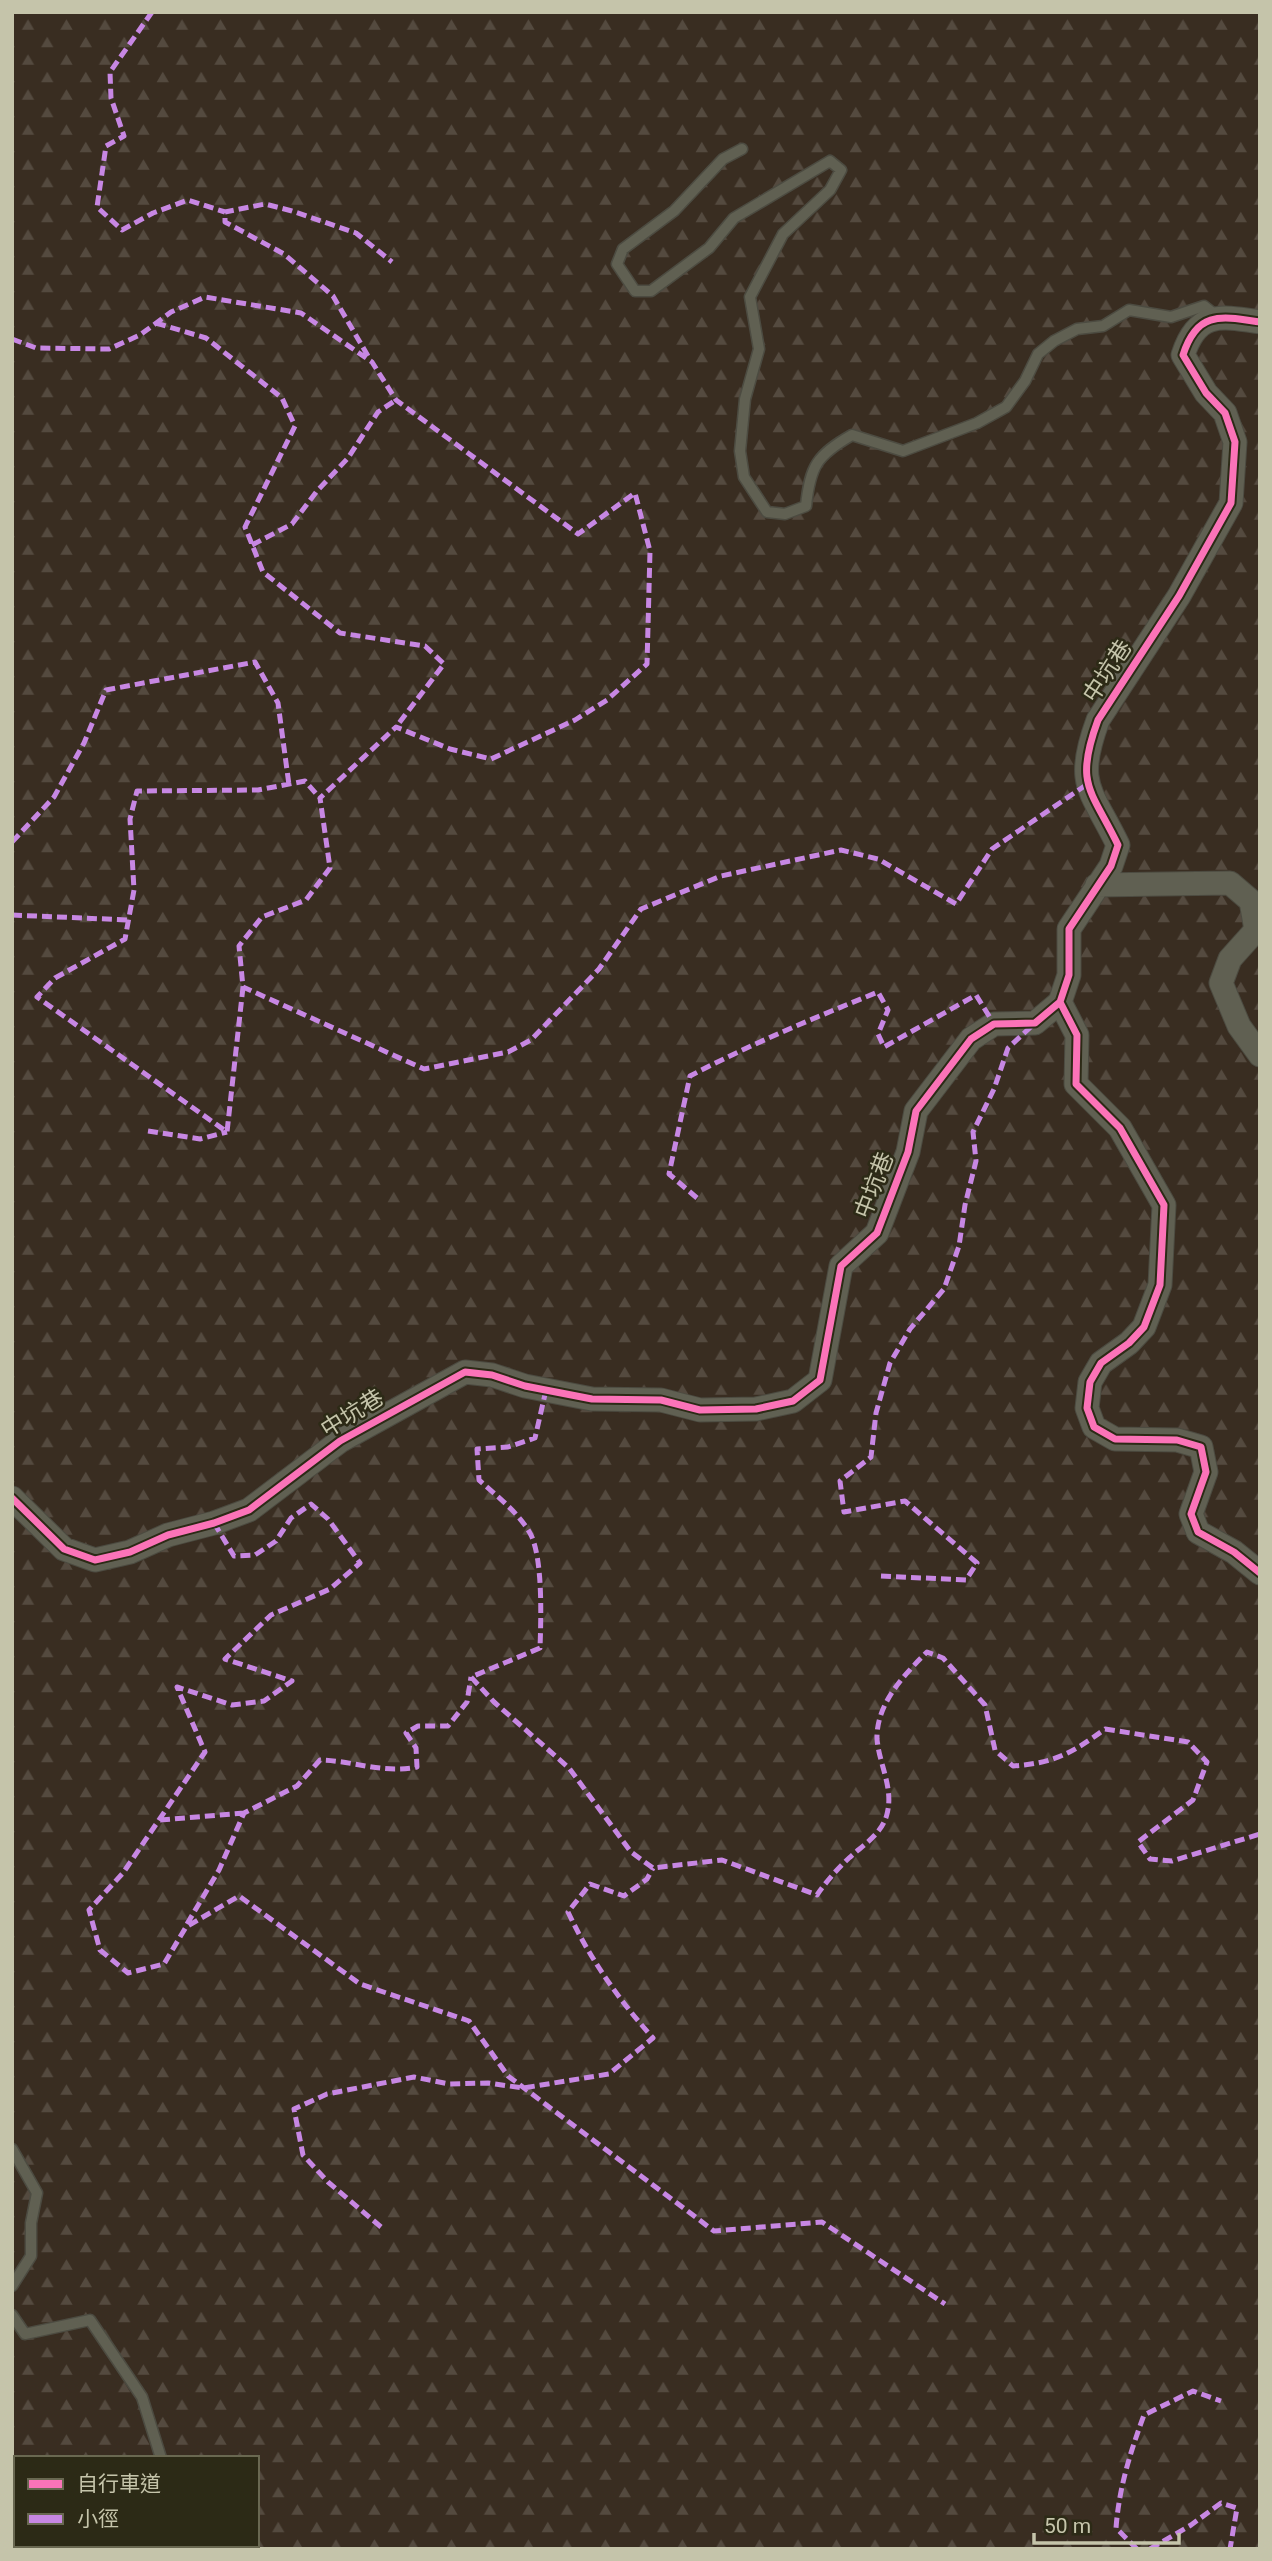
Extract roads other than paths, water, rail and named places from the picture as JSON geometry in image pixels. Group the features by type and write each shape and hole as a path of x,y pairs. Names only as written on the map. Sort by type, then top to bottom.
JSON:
{"street":[{"path":"1218,317 1260,322"},
{"name":"中坑巷","path":"12,1498 48,1537 64,1549 95,1560 130,1552 168,1535 214,1524 249,1510 340,1441 465,1372 492,1375 525,1387 592,1399 661,1400 700,1410 756,1409 793,1401 820,1380 841,1266 877,1233 908,1152 916,1111 971,1039 994,1024 1035,1023 1060,1002 1069,975 1069,929 1111,866 1118,845 1086,785 1085,764 1090,740 1098,720 1180,596 1231,503 1235,442 1225,413 1206,393 1182,355 1194,328 1218,317"},
{"path":"1097,885 1230,883 1251,901 1256,930 1230,959 1222,983 1239,1026 1260,1055"},
{"path":"1060,1002 1077,1035 1076,1084 1120,1128 1164,1205 1160,1285 1144,1327 1129,1343 1101,1363 1090,1382 1087,1408 1094,1427 1115,1439 1177,1440 1201,1447 1206,1472 1191,1514 1198,1532 1234,1552 1260,1573"}],"lane":[{"path":"742,149 723,159 674,211 623,249 618,264 635,291 651,291 709,247 734,218 830,161 841,170 830,190 783,234 750,296 760,349 745,399 740,451 744,477 767,512 785,514 806,506 809,475 825,451 852,435 903,451 978,423 1006,407 1025,381 1038,354 1077,329 1103,326 1129,310 1171,317 1204,306 1218,317"},
{"path":"12,2149 37,2193 31,2223 31,2256 12,2286"},
{"path":"12,2315 25,2334 90,2320 142,2397 160,2456"}]}
